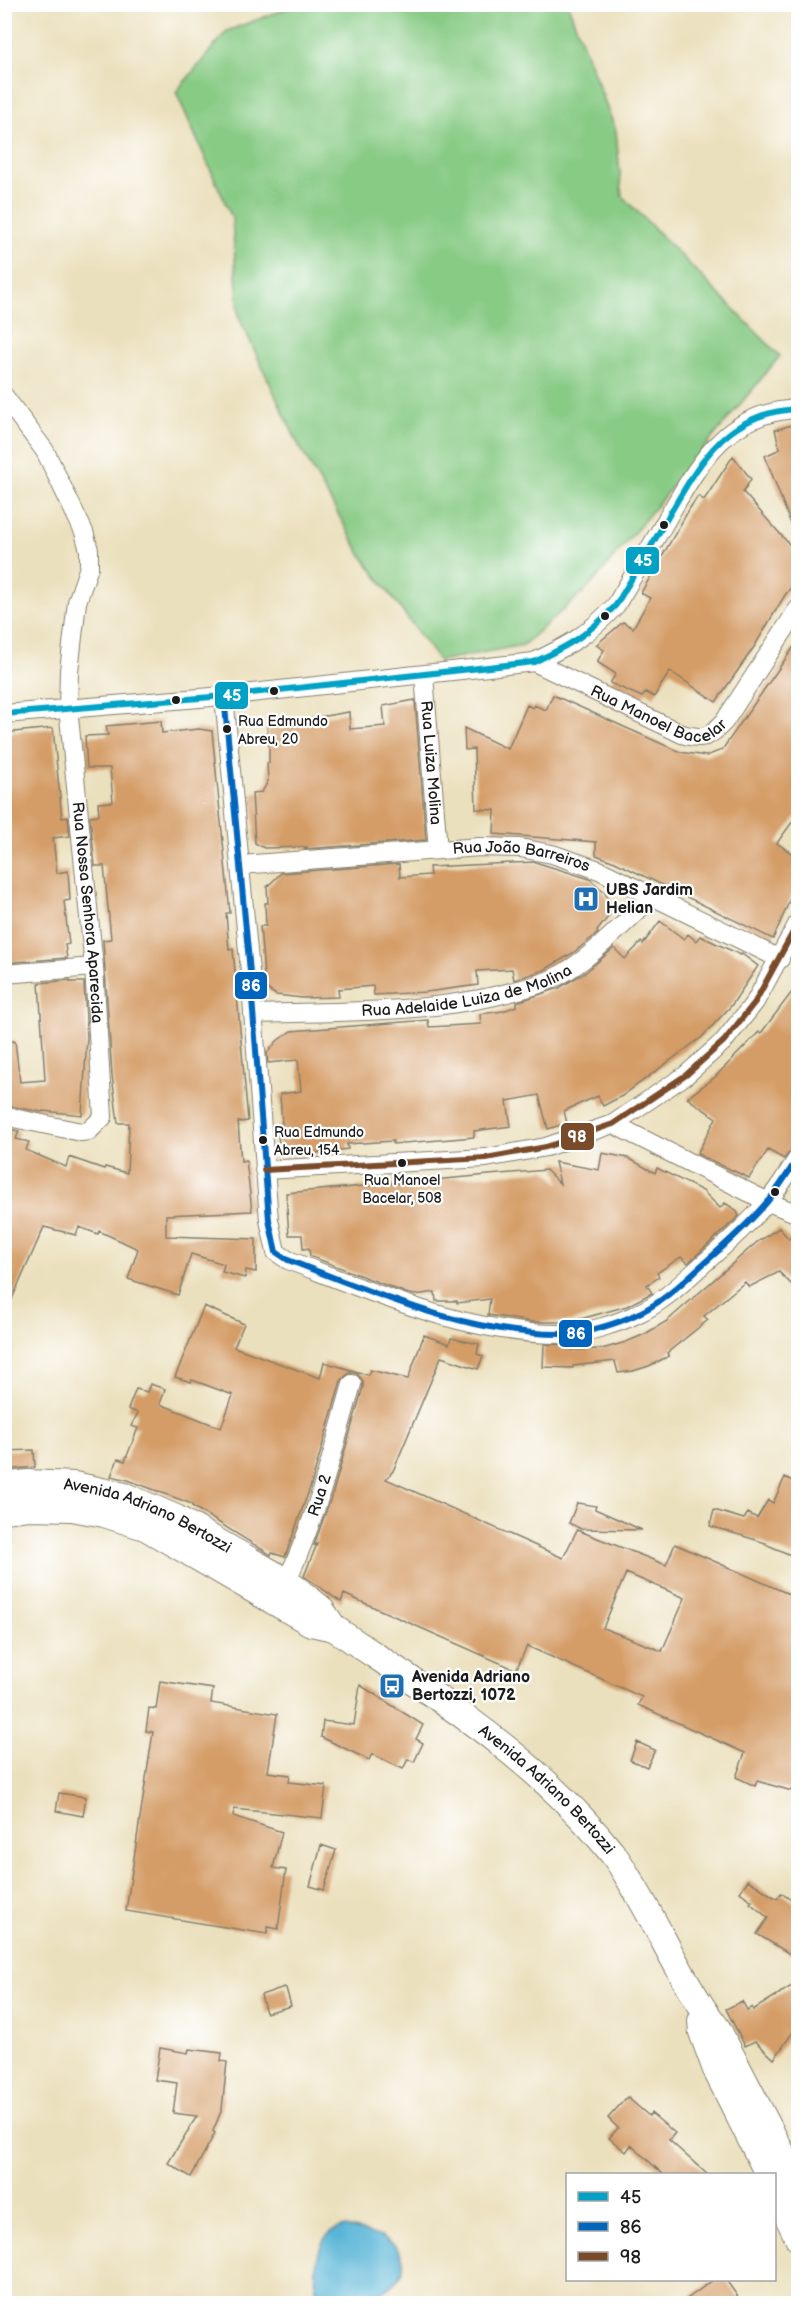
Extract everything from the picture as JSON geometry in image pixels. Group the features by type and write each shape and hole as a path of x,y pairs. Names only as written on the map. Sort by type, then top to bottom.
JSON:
{"main road":[{"name":"Avenida Adriano Bertozzi","path":"4,1486 28,1483 74,1485 125,1496 176,1518 281,1592"},
{"name":"Avenida Adriano Bertozzi","path":"4,1510 28,1507 72,1508 104,1514 145,1527 281,1592 320,1608 334,1628 481,1727 543,1778 613,1854 654,1920 699,2006 717,2028 798,2184"},
{"name":"Avenida Adriano Bertozzi","path":"699,2006 702,2032 716,2070 767,2173"},
{"path":"776,2192 798,2238"}],"street":[{"name":"Rua Nossa Senhora Aparecida","path":"4,396 45,451 84,532 89,550 89,567 77,603 69,671 68,708 94,967 103,1117 89,1131 81,1132 4,1116"},
{"path":"4,714 224,696 534,662 575,642 600,622 616,605 696,469 714,446 734,429 758,416 798,409"},
{"name":"Rua Manoel Bacelar","path":"534,662 682,734 700,738 711,734 724,722 798,609"},
{"name":"Rua Luiza Molina","path":"424,675 438,850"},
{"path":"224,696 241,865 264,1170 272,1238 276,1252 288,1260 372,1292 481,1327 569,1334 638,1314 667,1296 768,1202 798,1158"},
{"name":"Rua João Barreiros","path":"241,865 480,847 520,849 552,854 599,870 780,959"},
{"name":"Rua Adelaide Luiza de Molina","path":"253,1014 448,1004 485,999 534,986 574,966 652,897"},
{"path":"264,1170 486,1158 546,1147 613,1124 686,1076 724,1041 755,1002 798,923"},
{"path":"4,974 94,967"},
{"path":"613,1124 768,1202 798,1214"},
{"name":"Rua 2","path":"281,1592 305,1541 352,1384"}],"green space":[{"path":"296,5 568,5 616,131 622,196 780,356 590,586 523,645 439,661 362,556 297,442 239,317 232,218 176,92 227,31"}],"water":[{"path":"346,2227 377,2236 393,2244 401,2254 403,2270 393,2285 366,2300 334,2304 320,2303 316,2288 316,2267 321,2247 329,2234"}],"building":[{"path":"798,423 797,540 765,456 780,449 775,430"},
{"path":"733,456 751,479 743,492 798,554 798,579 785,595 754,647 716,702 670,671 654,697 646,692 642,697 610,683 616,674 597,662 604,650 596,645 623,622 633,628 650,598 641,593 690,508 698,496 704,500"},
{"path":"798,641 798,814 777,843 798,858 798,881 773,939 615,862 596,855 596,842 494,834 495,810 476,809 474,749 465,750 464,728 508,749 527,705 546,710 553,695 680,752 706,756 722,750"},
{"path":"415,700 426,840 305,849 307,847 264,848 255,843 252,793 262,792 268,781 267,726 349,712 350,729 385,726 383,706"},
{"path":"161,721 162,733 199,729 212,731 230,913 226,913 229,950 233,949 248,1121 238,1122 241,1161 246,1160 252,1211 166,1215 166,1236 256,1239 256,1272 246,1270 245,1278 222,1272 224,1264 191,1254 178,1295 128,1279 138,1249 99,1231 98,1234 79,1227 76,1235 44,1227 4,1317 4,1128 19,1131 16,1139 29,1142 26,1150 66,1167 69,1157 104,1169 105,1167 127,1173 129,1123 118,1123 112,1075 103,940 111,939 104,866 95,866 90,816 99,815 98,803 113,802 110,768 87,768 85,736 108,735 106,726"},
{"path":"53,728 62,818 68,817 70,836 53,838 57,873 68,871 70,900 64,901 69,944 65,945 67,958 4,963 4,733"},
{"path":"535,862 590,879 605,893 612,906 609,916 597,931 598,933 573,953 544,970 514,980 512,969 477,971 478,985 426,992 374,995 373,986 338,989 339,997 302,998 276,995 265,988 260,926 266,926 267,887 281,873 399,864 400,877 430,875 429,867"},
{"path":"660,921 684,939 688,934 696,941 700,936 742,954 758,966 731,1006 702,1037 622,1096 603,1106 598,1096 577,1105 564,1111 567,1123 548,1129 539,1095 507,1101 511,1126 474,1131 474,1137 393,1144 393,1141 347,1144 348,1149 300,1155 299,1149 279,1151 278,1126 282,1125 280,1094 301,1091 298,1060 268,1063 267,1053 277,1041 291,1031 428,1020 429,1027 481,1024 480,1014 503,1011 517,1006 517,1002 559,988 586,972 614,948 625,959 641,942 643,944"},
{"path":"70,980 70,982 84,982 87,1038 82,1115 42,1112 4,1105 4,1042 15,1041 20,1082 45,1080 39,983"},
{"path":"798,984 798,1147 793,1148 784,1159 768,1150 749,1178 697,1154 716,1118 687,1098 715,1077 759,1032 761,1033"},
{"path":"602,1153 628,1158 655,1173 657,1168 703,1191 720,1208 725,1203 736,1210 739,1216 688,1263 681,1257 657,1273 659,1277 647,1285 652,1293 627,1306 570,1322 532,1322 488,1315 490,1299 457,1303 457,1301 436,1301 435,1292 415,1295 406,1293 310,1256 309,1248 303,1249 302,1235 289,1235 286,1193 546,1170 560,1184 555,1162 599,1170"},
{"path":"779,1228 789,1239 798,1230 798,1291 779,1272 749,1287 745,1282 704,1316 708,1320 667,1353 669,1356 633,1371 618,1373 615,1361 573,1366 573,1368 543,1367 544,1344 572,1345 572,1350 602,1349 645,1334 667,1321 757,1242"},
{"path":"204,1306 244,1324 234,1347 320,1378 324,1362 368,1375 370,1370 408,1379 424,1335 449,1344 451,1338 479,1344 477,1354 483,1356 478,1369 441,1357 393,1471 386,1479 563,1558 577,1530 666,1565 675,1544 798,1598 798,1776 792,1791 757,1781 755,1786 736,1777 745,1753 638,1705 642,1697 527,1646 516,1670 344,1594 341,1602 304,1576 317,1544 314,1545 333,1492 363,1387 363,1381 356,1373 349,1373 341,1381 311,1485 285,1557 272,1553 271,1555 192,1504 111,1476 118,1459 125,1461 138,1428 131,1426 138,1413 128,1409 136,1389 147,1392 150,1384 165,1389 160,1404 221,1428 233,1395 192,1380 191,1382 175,1377","holes":["626,1573 685,1598 662,1651 603,1628"]},
{"path":"34,1450 35,1467 4,1470 4,1451"},
{"path":"785,1477 798,1484 798,1558 766,1543 710,1526 714,1510 744,1519 748,1513 757,1518 768,1500 773,1503"},
{"path":"577,1503 596,1506 595,1509 642,1530 581,1529 569,1523"},
{"path":"160,1681 213,1689 211,1703 277,1714 268,1772 290,1775 289,1782 326,1786 322,1818 234,1809 233,1816 282,1832 273,1868 286,1870 278,1929 268,1927 267,1934 126,1911 153,1732 146,1731 149,1708 156,1709"},
{"path":"360,1685 423,1725 416,1739 423,1743 414,1762 408,1759 403,1769 372,1754 369,1760 321,1737 323,1721 354,1725"},
{"path":"637,1742 655,1750 647,1767 630,1760"},
{"path":"59,1793 86,1797 83,1816 56,1811"},
{"path":"321,1845 336,1850 324,1890 310,1886"},
{"path":"748,1880 777,1899 781,1893 798,1905 798,1959 757,1934 768,1918 740,1892"},
{"path":"798,1982 798,2025 774,2059 755,2041 745,2046 726,2009 742,2001 747,2010 752,2007 753,2010"},
{"path":"284,1987 291,2006 266,2013 261,1995"},
{"path":"160,2048 188,2053 189,2049 222,2053 221,2061 227,2062 222,2109 213,2131 215,2133 191,2177 168,2163 197,2116 173,2113 177,2083 155,2080"},
{"path":"627,2097 649,2116 651,2113 675,2133 669,2140 706,2173 662,2173 631,2145 626,2152 609,2138 618,2128 608,2118"},
{"path":"712,2281 727,2281 743,2304 680,2304"}],"transit line":[{"name":"45","path":"4,714 224,696 534,662 578,638 616,605 692,477 718,444 734,430 752,419 773,412 798,409"},
{"name":"86","path":"224,696 250,972 269,1220 276,1252 288,1260 390,1299 460,1320 531,1333 584,1332 630,1317 655,1304 671,1292 752,1219 776,1192 798,1158"},
{"name":"98","path":"264,1170 486,1158 546,1147 613,1124 686,1075 724,1041 755,1002 798,923"}],"place":[{"name":"Rua Edmundo Abreu, 20","path":"227,729"},
{"name":"UBS Jardim Helian","path":"586,899"},
{"name":"Rua Edmundo Abreu, 154","path":"263,1140"},
{"name":"Rua Manoel Bacelar, 508","path":"402,1163"},
{"name":"Avenida Adriano Bertozzi, 1072","path":"392,1686"}]}
